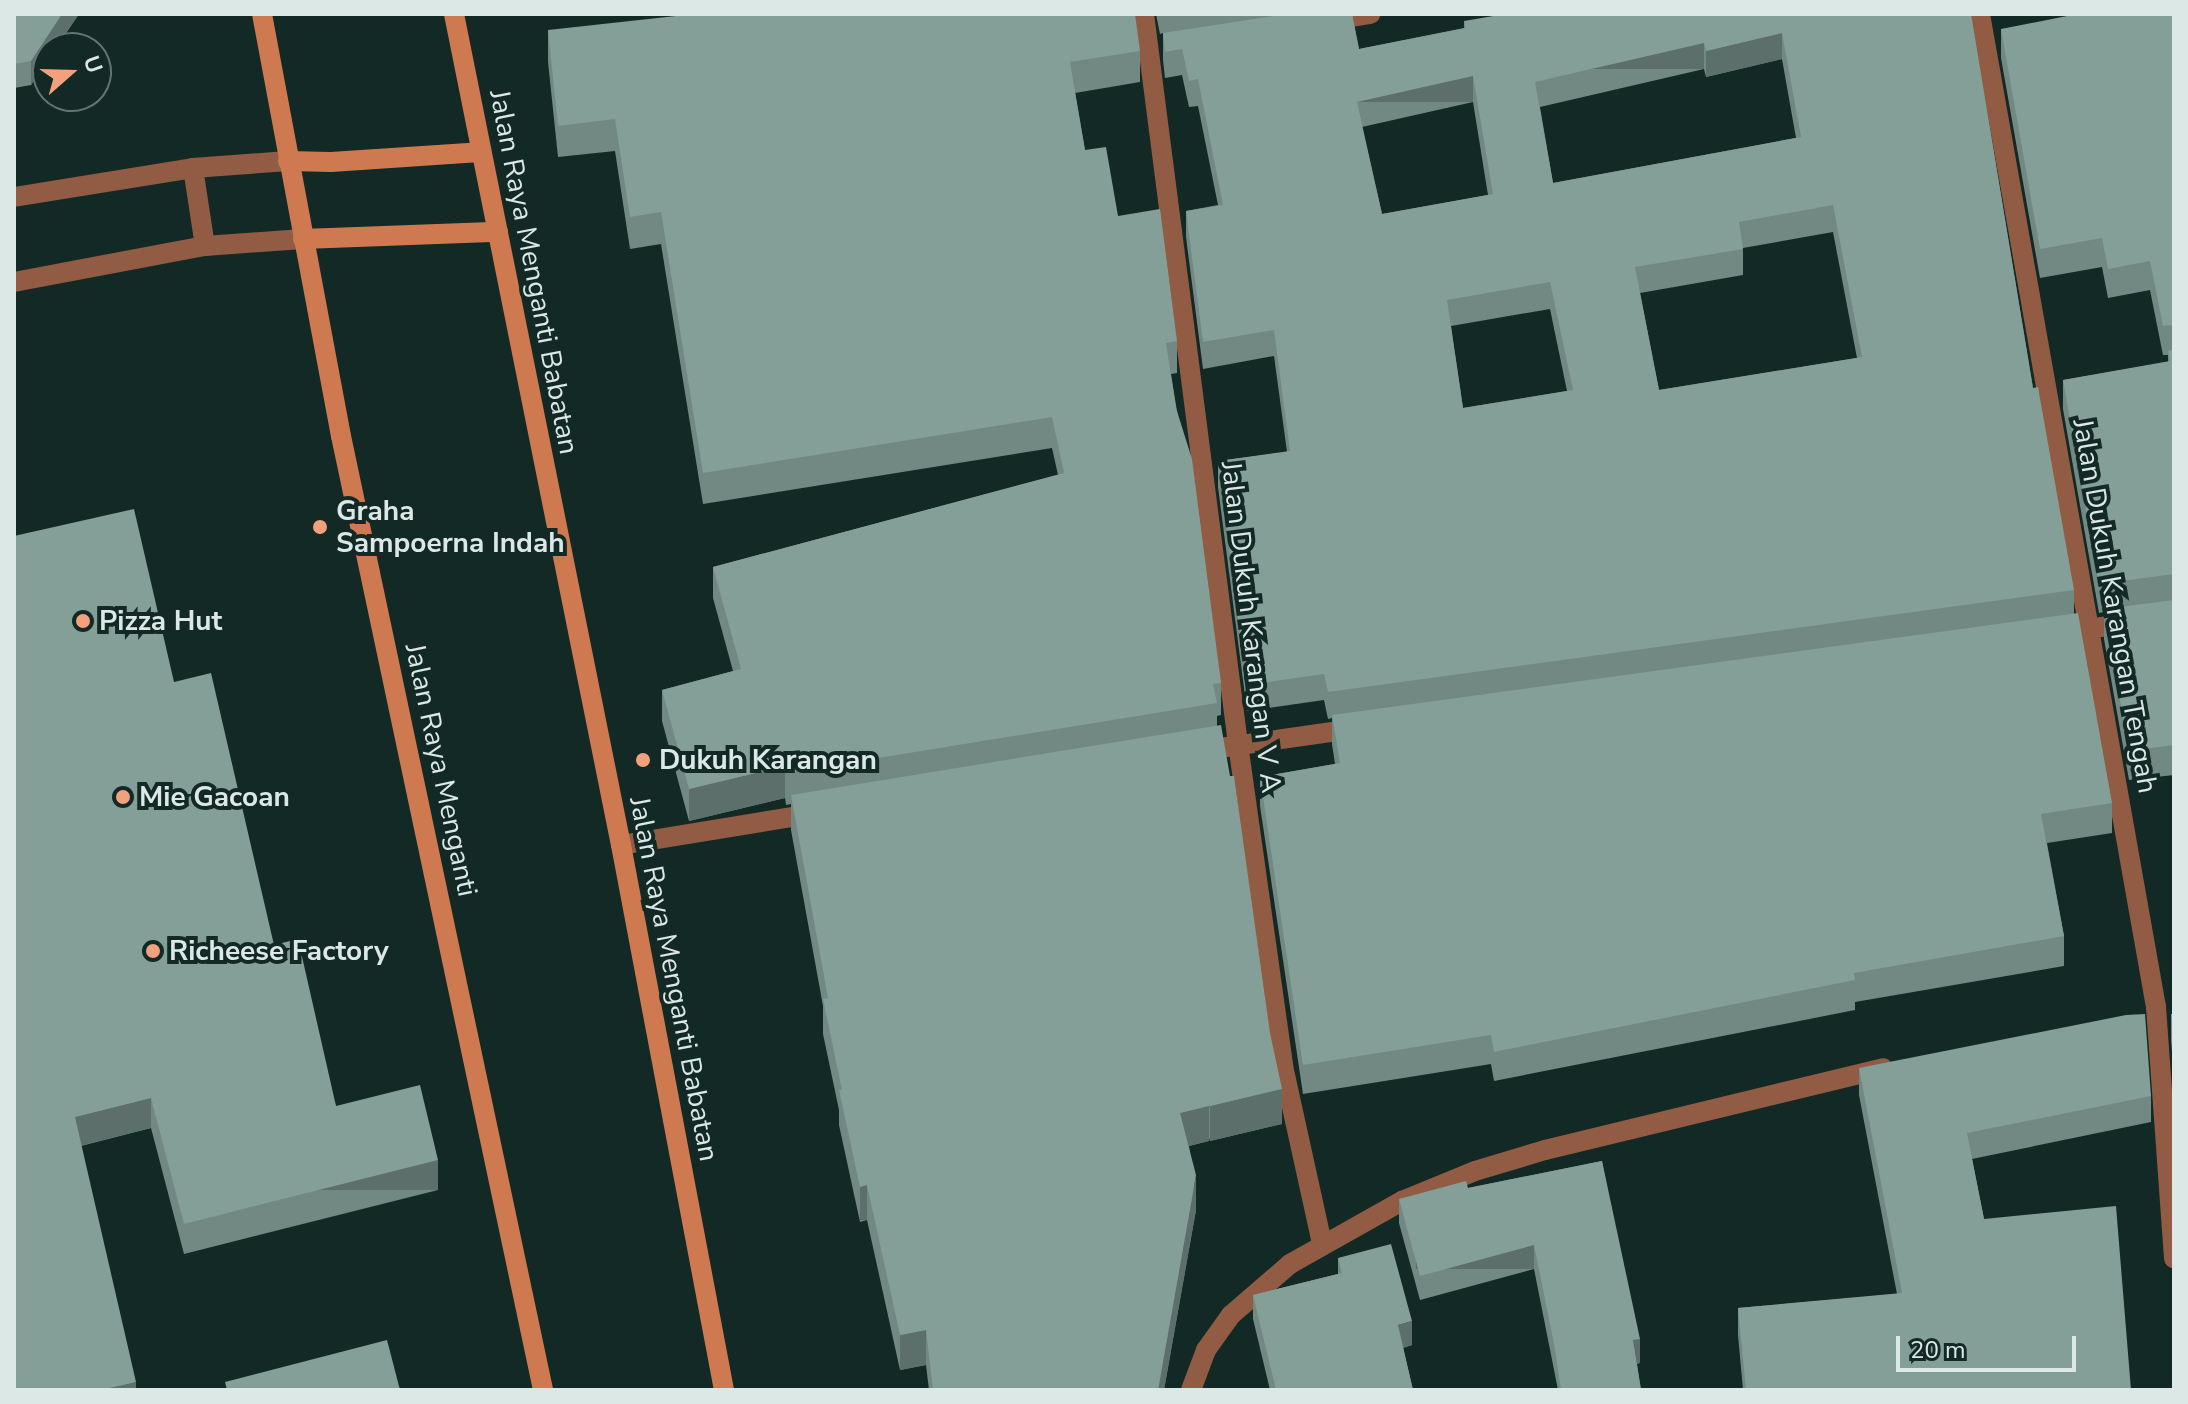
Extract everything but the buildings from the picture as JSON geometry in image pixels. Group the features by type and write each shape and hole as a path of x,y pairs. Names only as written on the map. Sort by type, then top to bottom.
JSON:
{"main road":[{"path":"262,14 288,161 331,162 480,152"},
{"name":"Jalan Raya Menganti Babatan","path":"454,14 621,845 724,1390"},
{"name":"Jalan Raya Menganti","path":"288,161 341,436 543,1390"},
{"path":"303,239 498,232"}],"street":[{"name":"Jalan Dukuh Karangan V A","path":"1144,14 1155,48 1238,744 1283,1066 1322,1244"},
{"path":"1310,23 1370,14"},
{"name":"Jalan Dukuh Karangan Tengah","path":"1980,14 2058,391 2091,630 2157,1017 2174,1258"},
{"path":"14,197 193,168 288,161"},
{"path":"193,168 205,246"},
{"path":"14,282 205,246 303,239"},
{"path":"2027,638 2174,616"},
{"path":"1174,755 1380,725"},
{"path":"621,845 843,808"},
{"path":"1191,1390 1206,1350 1231,1315 1290,1264 1402,1201 1475,1171 1545,1150 1907,1064"}],"place":[{"name":"Graha Sampoerna Indah","path":"320,527"},
{"name":"Pizza Hut","path":"83,621"},
{"name":"Dukuh Karangan","path":"643,760"},
{"name":"Mie Gacoan","path":"123,797"},
{"name":"Richeese Factory","path":"153,951"}]}
